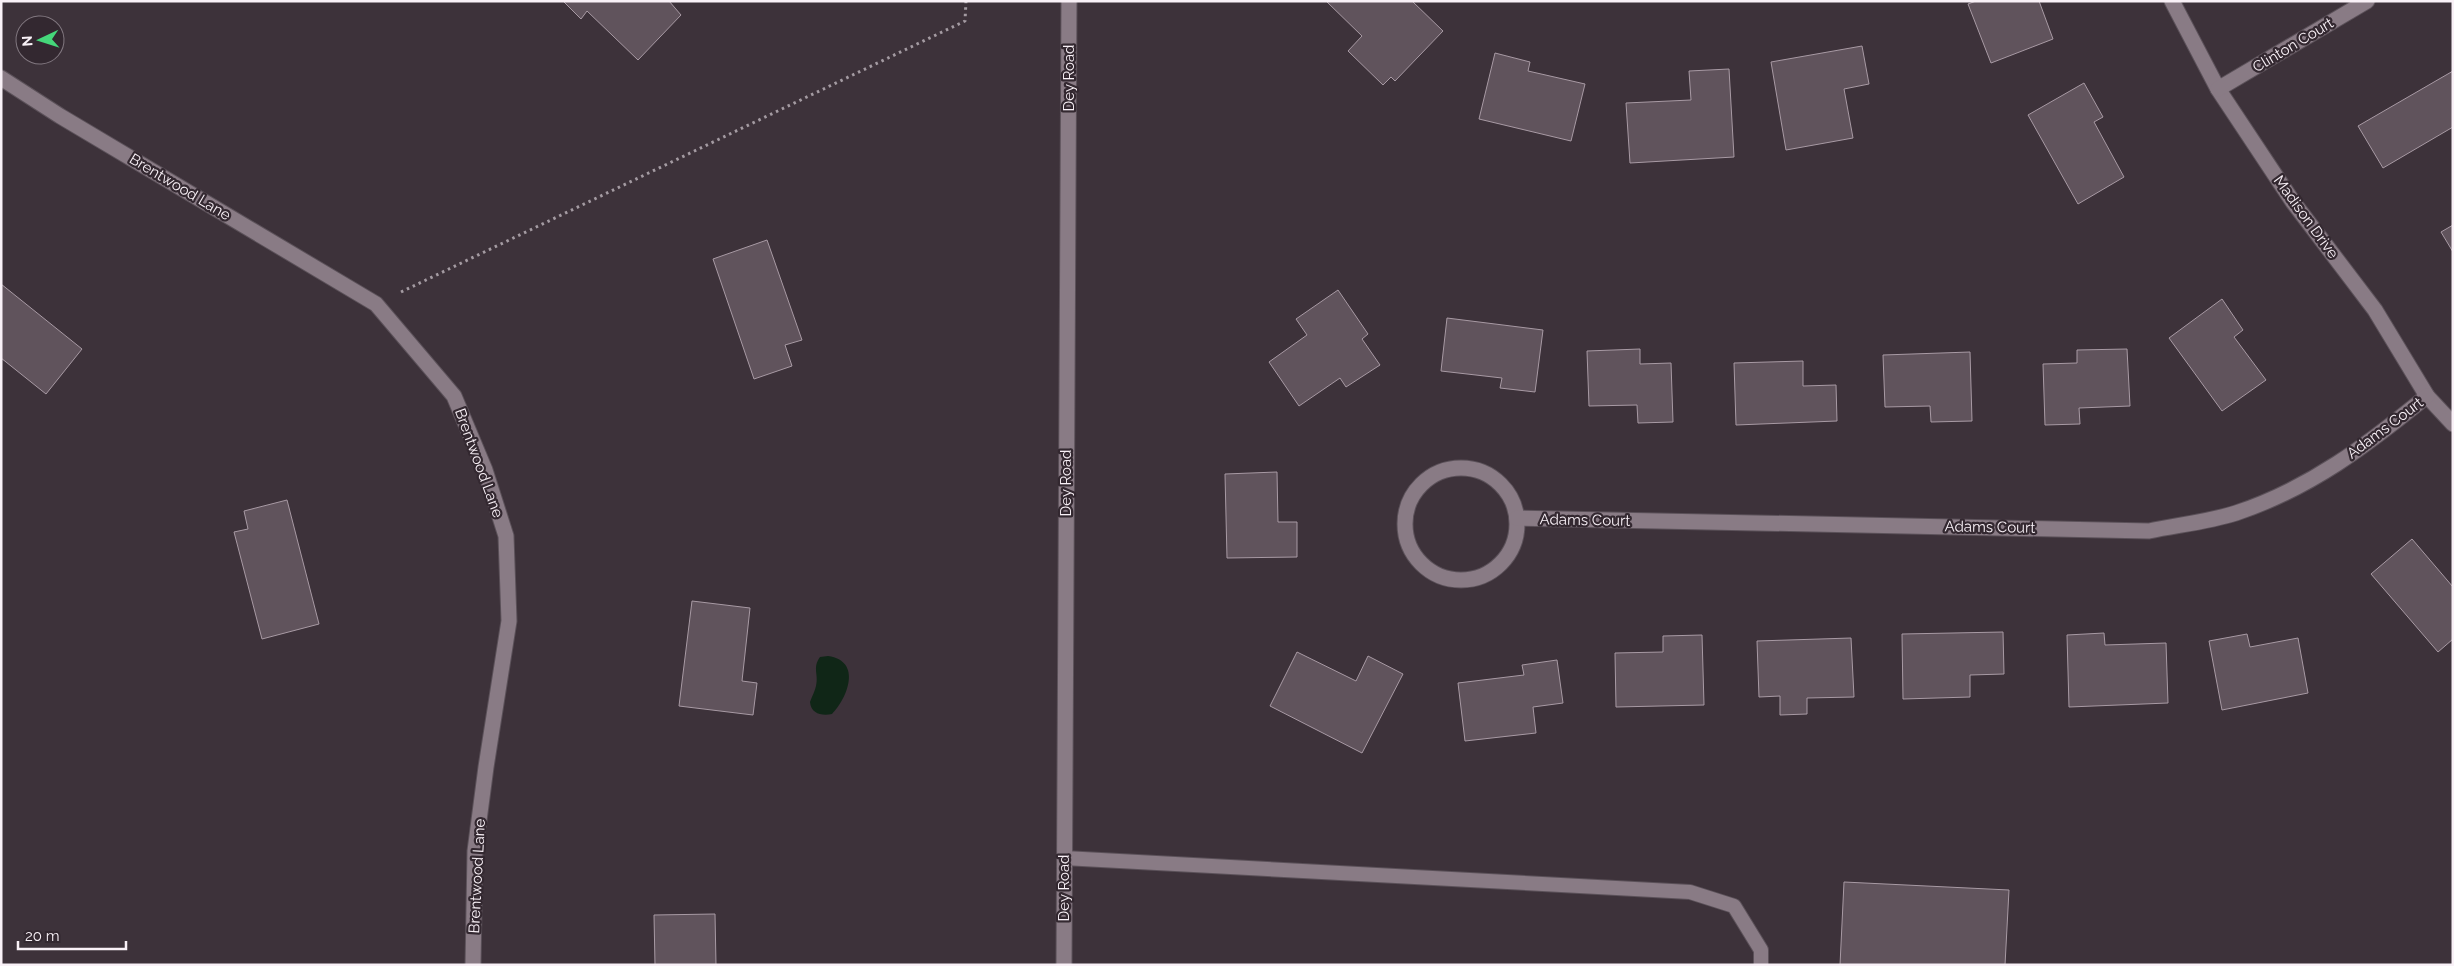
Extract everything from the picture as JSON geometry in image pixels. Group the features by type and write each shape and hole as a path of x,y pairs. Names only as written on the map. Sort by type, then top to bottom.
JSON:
{"street":[{"name":"Dey Road","path":"1064,965 1069,1"},
{"name":"Madison Drive","path":"2172,1 2218,89 2293,202 2375,310 2427,396 2453,424"},
{"name":"Clinton Court","path":"2218,89 2367,1"},
{"name":"Brentwood Lane","path":"1,78 60,116 376,304 454,396 485,470 506,536 509,621 475,851 474,965"},
{"name":"Adams Court","path":"1517,518 2149,530 2235,513 2306,484 2368,444 2427,396"},
{"path":"1457,468 1474,470 1490,476 1504,488 1514,506 1517,518 1516,538 1508,554 1497,568 1482,576 1465,580 1447,579 1431,572 1417,561 1408,546 1404,528 1406,510 1413,494 1424,481 1439,472 1457,468"}],"lane":[{"path":"1064,858 1690,892 1734,906 1761,950 1761,965"}],"path":[{"path":"376,304 965,21 966,1"}],"shaded area":[{"path":"828,656 839,659 846,665 849,681 847,690 838,707 832,714 824,715 815,712 810,702 816,686 818,661 820,657"}],"building":[{"path":"563,1 669,1 681,15 638,60 587,11 581,19"},
{"path":"1326,1 1412,1 1443,31 1395,81 1391,77 1383,85 1348,51 1362,36"},
{"path":"1976,1 2039,1 2053,39 1991,63 1968,4"},
{"path":"1862,46 1869,84 1844,89 1853,138 1786,150 1771,62"},
{"path":"1495,53 1530,62 1528,71 1585,84 1571,141 1479,119"},
{"path":"1729,69 1734,157 1630,163 1626,103 1691,100 1689,71"},
{"path":"2453,71 2453,127 2383,168 2358,126"},
{"path":"2084,83 2103,117 2094,122 2124,177 2078,204 2028,115"},
{"path":"2453,225 2453,252 2441,232"},
{"path":"767,240 802,340 785,345 792,366 754,379 713,259"},
{"path":"1,284 82,349 46,394 1,358"},
{"path":"1338,290 1368,334 1362,339 1380,365 1346,387 1340,378 1299,406 1269,362 1307,335 1296,319"},
{"path":"2222,299 2243,330 2234,337 2266,380 2222,411 2169,338"},
{"path":"1447,318 1543,330 1535,392 1500,388 1502,378 1441,371"},
{"path":"1640,349 1640,364 1671,363 1673,422 1638,423 1637,405 1589,406 1587,351"},
{"path":"2127,349 2130,406 2079,408 2080,424 2045,425 2043,364 2077,363 2077,350"},
{"path":"1970,352 1972,421 1931,422 1930,406 1885,407 1883,355"},
{"path":"1803,361 1803,386 1836,385 1837,421 1736,425 1734,363"},
{"path":"1277,472 1278,522 1297,522 1297,557 1227,558 1225,474"},
{"path":"287,500 319,624 262,639 234,532 248,529 244,511"},
{"path":"2412,539 2453,587 2453,639 2438,652 2371,574"},
{"path":"692,601 750,608 742,681 757,683 753,715 679,706"},
{"path":"2003,632 2004,674 1970,675 1970,697 1903,699 1902,634"},
{"path":"2104,633 2105,645 2166,643 2168,703 2069,707 2067,635"},
{"path":"2247,634 2250,647 2298,638 2308,693 2222,710 2209,641"},
{"path":"1702,635 1704,705 1616,707 1615,653 1663,652 1663,636"},
{"path":"1851,638 1854,697 1807,698 1807,714 1780,715 1780,696 1759,697 1757,641"},
{"path":"1297,652 1356,681 1368,656 1403,674 1362,753 1270,706"},
{"path":"1557,660 1563,703 1533,707 1536,733 1465,741 1458,683 1524,675 1522,665"},
{"path":"1844,882 2009,890 2005,965 1840,965"},
{"path":"715,914 716,965 655,965 654,915"}]}
